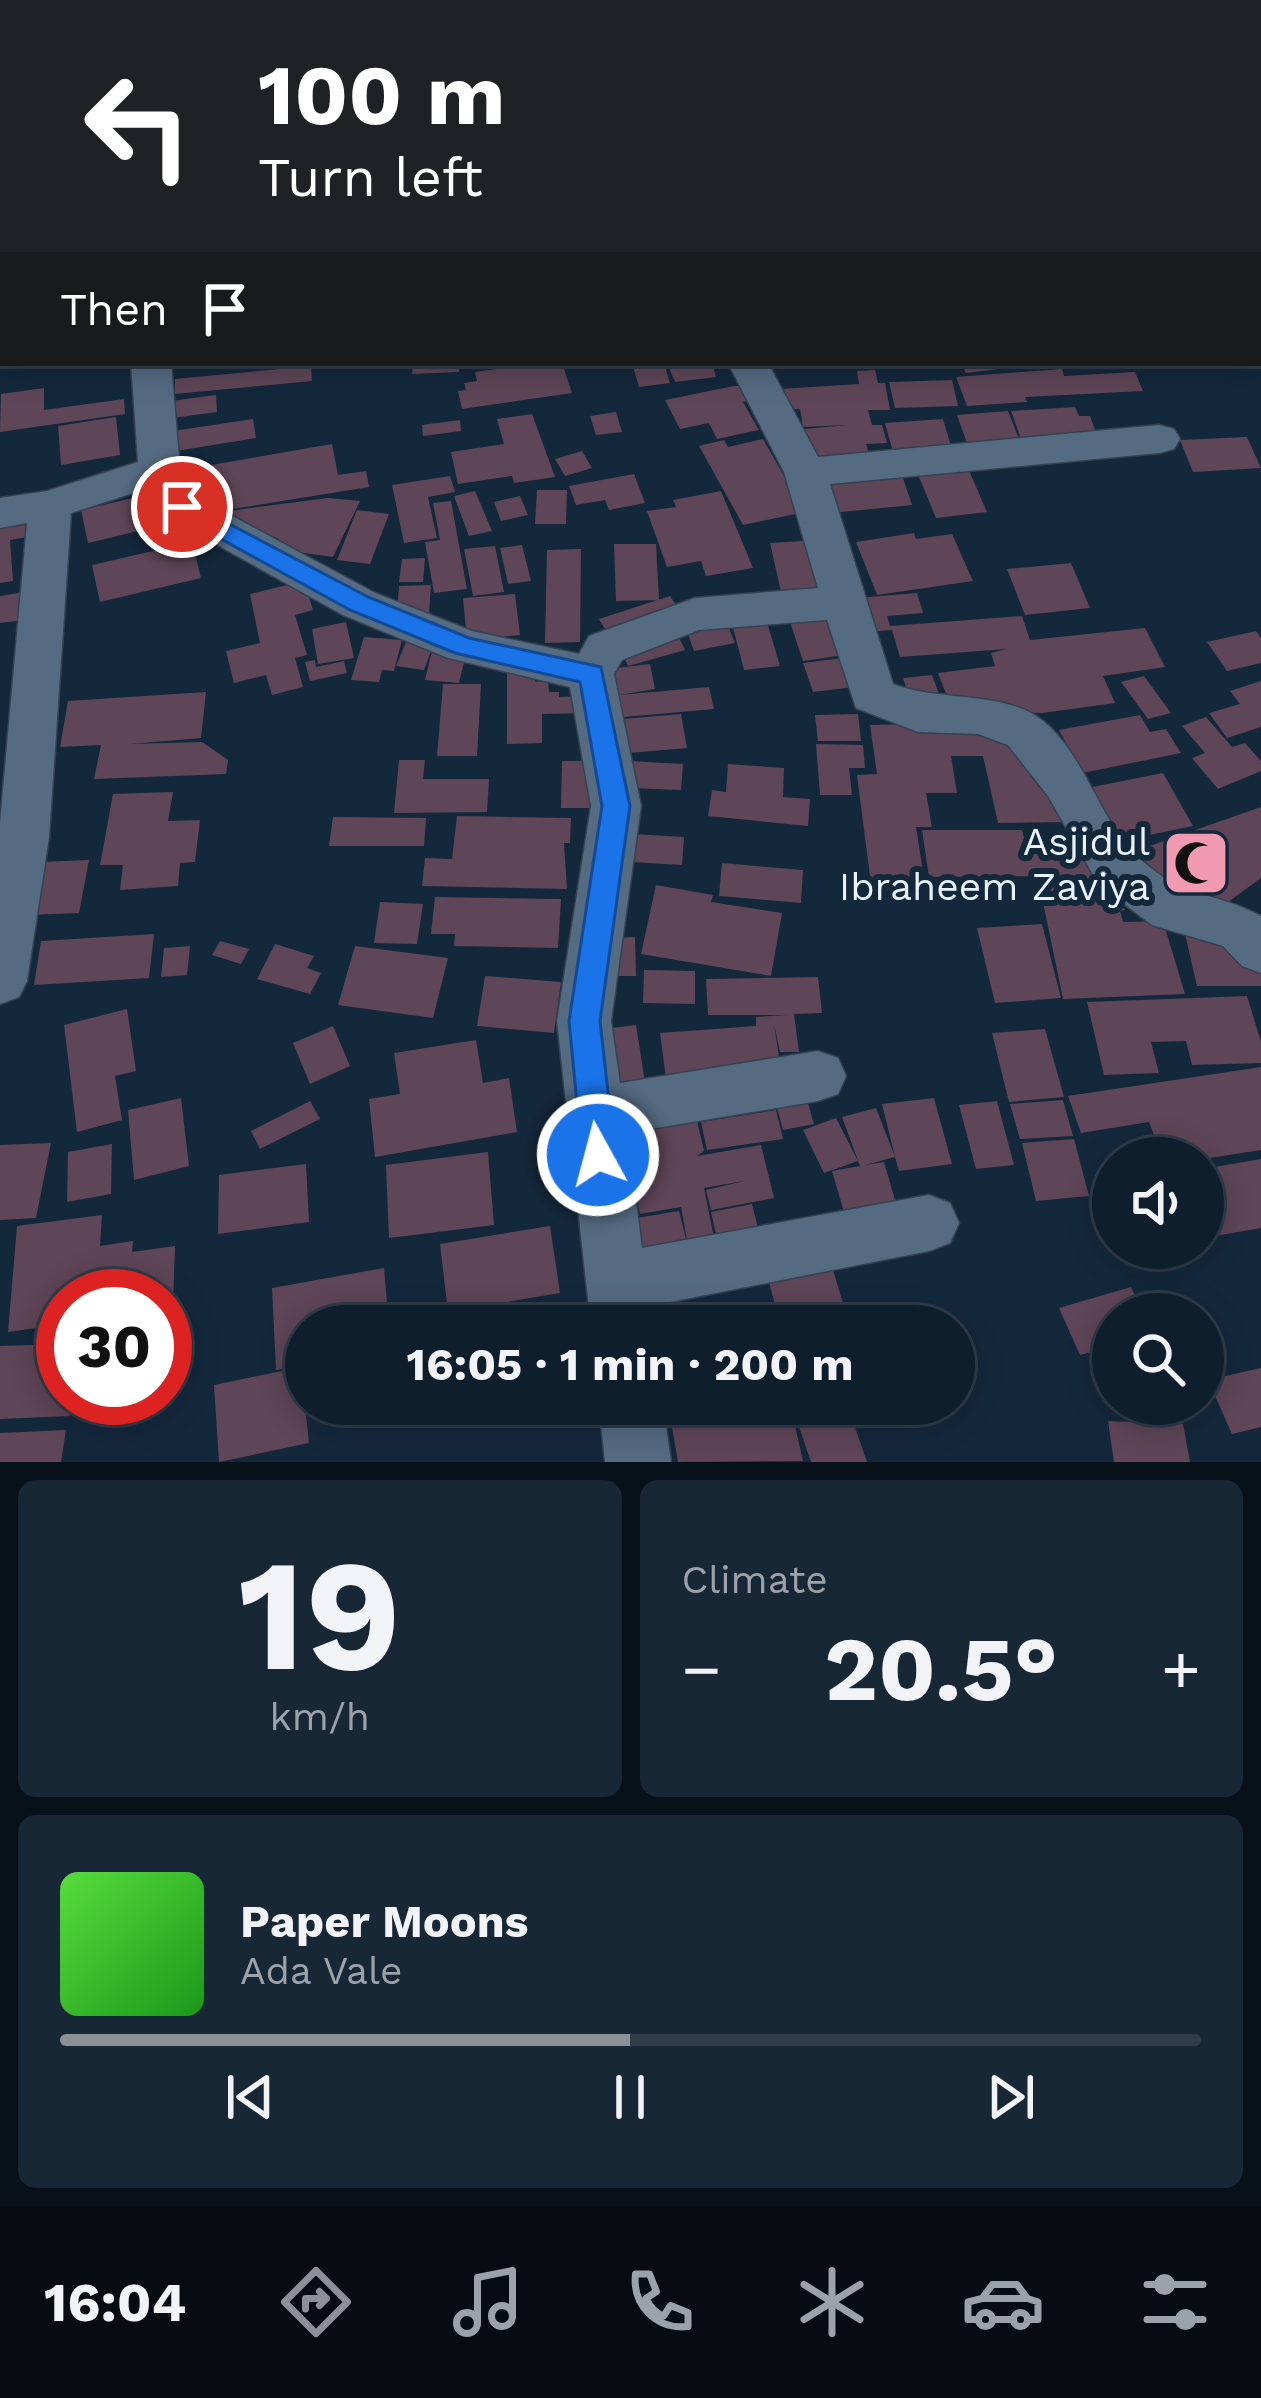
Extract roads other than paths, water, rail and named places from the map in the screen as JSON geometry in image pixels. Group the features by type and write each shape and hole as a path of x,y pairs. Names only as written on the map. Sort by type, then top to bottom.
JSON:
{"street":[{"path":"151,366 159,470 182,507 359,604 464,646 592,674"},
{"path":"750,366 805,472 873,695 918,714 980,716 1025,732 1065,782 1117,870 1170,910 1240,928 1261,950"},
{"path":"805,472 1159,439"},
{"path":"0,513 50,505 159,470"},
{"path":"0,981 50,505"},
{"path":"844,602 695,614 605,648 592,674 616,806 584,1021 619,1304 929,1223"},
{"path":"592,1113 818,1076"},
{"path":"634,1425 638,1462"}],"place":[{"name":"Asjidul Ibraheem Zaviya","path":"1196,863"}]}
